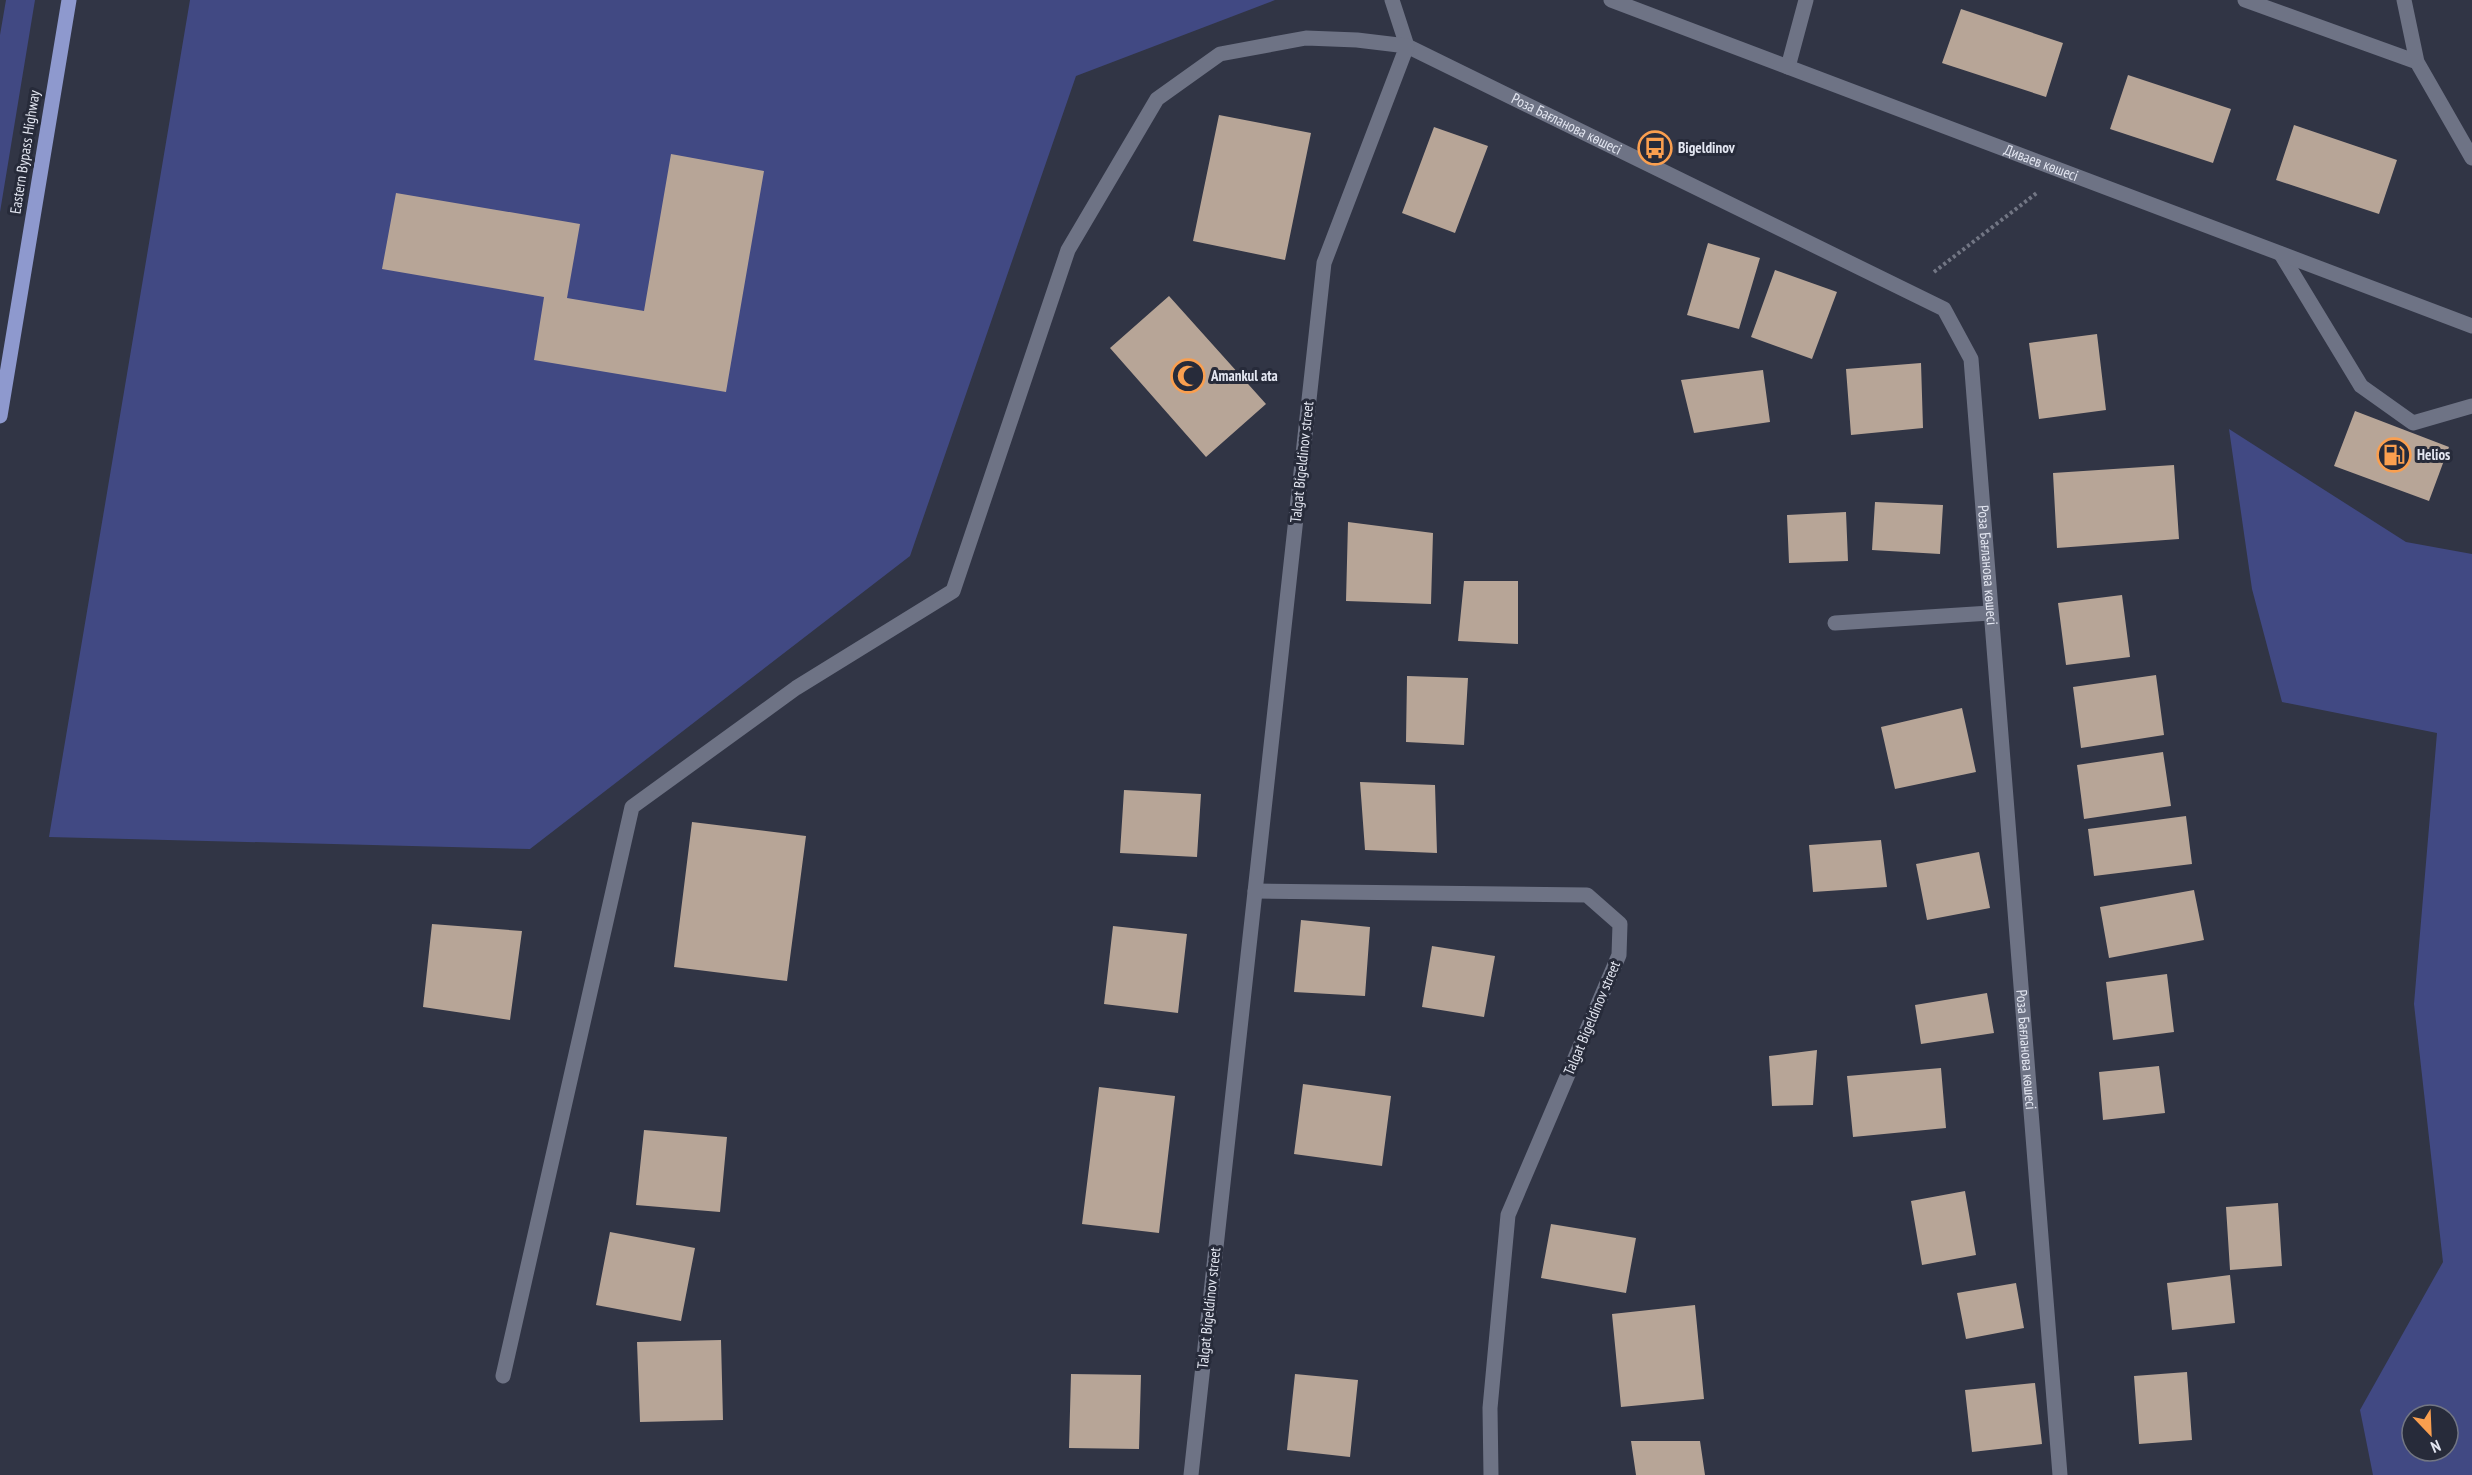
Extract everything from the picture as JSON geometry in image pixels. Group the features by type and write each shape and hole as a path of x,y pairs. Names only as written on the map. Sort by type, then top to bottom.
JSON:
{"main road":[{"name":"Eastern Bypass Highway","path":"0,416 69,0"}],"street":[{"path":"1392,0 1407,46"},
{"name":"Диваев көшесі","path":"1611,0 2472,326"},
{"path":"1788,67 1806,0"},
{"path":"2245,0 2417,62"},
{"path":"2404,0 2417,62 2472,158"},
{"name":"Роза Бағланова көшесі","path":"503,1376 632,807 796,688 953,591 1068,250 1157,99 1220,54 1306,38 1357,40 1407,46 1944,309 1971,359 2060,1475"},
{"name":"Talgat Bigeldinov street","path":"1191,1475 1324,263 1407,46"},
{"path":"2281,254 2361,386 2413,423 2472,406"},
{"path":"1835,624 1990,613"},
{"name":"Talgat Bigeldinov street","path":"1255,891 1587,895 1620,924 1619,955 1508,1215 1490,1408 1491,1475"}],"path":[{"path":"1909,292 2064,171"}],"shaded area":[{"path":"6,0 35,0 0,212 0,35"},
{"path":"190,0 1275,0 1076,76 910,556 530,849 49,837"},
{"path":"2229,429 2406,542 2472,554 2472,1475 2373,1475 2360,1410 2443,1262 2414,1004 2437,733 2282,702 2252,589"}],"building":[{"path":"1961,9 2063,43 2046,97 1942,63"},
{"path":"2128,75 2231,109 2213,163 2110,129"},
{"path":"1219,115 1311,133 1285,260 1193,241"},
{"path":"2294,125 2397,160 2379,214 2276,180"},
{"path":"1434,127 1488,146 1455,233 1402,213"},
{"path":"671,154 764,171 726,392 534,360 544,297 382,269 396,193 580,224 567,298 644,311"},
{"path":"1708,243 1760,258 1739,329 1687,315"},
{"path":"1775,270 1837,292 1812,359 1751,337"},
{"name":"Amankul ata","path":"1169,296 1266,404 1206,457 1110,348"},
{"path":"2097,334 2106,410 2039,419 2029,343"},
{"path":"1921,363 1923,428 1851,435 1846,369"},
{"path":"1763,370 1770,422 1694,433 1681,380"},
{"path":"2355,411 2449,447 2429,501 2334,466"},
{"path":"2174,465 2179,539 2057,548 2053,473"},
{"path":"1875,502 1943,505 1940,554 1872,550"},
{"path":"1846,512 1848,561 1789,563 1787,515"},
{"path":"1348,522 1433,533 1431,604 1346,601"},
{"path":"1464,581 1518,581 1518,644 1458,641"},
{"path":"2122,595 2130,657 2066,665 2058,603"},
{"path":"2156,675 2164,735 2081,748 2073,687"},
{"path":"1407,676 1468,678 1464,745 1406,742"},
{"path":"1962,708 1976,772 1895,789 1881,727"},
{"path":"2163,752 2171,806 2084,819 2077,765"},
{"path":"1360,782 1435,785 1437,853 1365,850"},
{"path":"1124,790 1201,794 1197,857 1120,853"},
{"path":"2186,816 2192,864 2094,876 2088,829"},
{"path":"692,822 806,836 787,981 674,967"},
{"path":"1881,840 1887,887 1813,892 1809,845"},
{"path":"1979,852 1990,908 1927,920 1916,864"},
{"path":"2194,890 2204,940 2109,958 2100,907"},
{"path":"1301,920 1370,927 1365,996 1294,992"},
{"path":"432,924 522,931 510,1020 423,1007"},
{"path":"1113,926 1187,934 1178,1013 1104,1004"},
{"path":"1432,946 1495,956 1484,1017 1422,1007"},
{"path":"2167,974 2174,1032 2113,1040 2106,982"},
{"path":"1987,993 1994,1033 1921,1044 1915,1005"},
{"path":"1817,1050 1813,1105 1772,1106 1769,1056"},
{"path":"2159,1066 2165,1113 2103,1120 2099,1072"},
{"path":"1941,1068 1946,1128 1853,1137 1847,1076"},
{"path":"1303,1084 1391,1096 1382,1166 1294,1154"},
{"path":"1099,1087 1175,1096 1159,1233 1082,1224"},
{"path":"644,1130 727,1137 720,1212 636,1205"},
{"path":"1965,1191 1976,1255 1922,1265 1911,1201"},
{"path":"2278,1203 2282,1266 2230,1270 2226,1207"},
{"path":"1551,1224 1636,1238 1626,1293 1541,1278"},
{"path":"610,1232 695,1248 681,1321 596,1305"},
{"path":"2230,1275 2235,1323 2172,1330 2167,1283"},
{"path":"2016,1283 2024,1328 1966,1339 1957,1293"},
{"path":"1695,1305 1704,1399 1621,1407 1612,1314"},
{"path":"721,1340 723,1420 640,1422 637,1342"},
{"path":"2187,1372 2192,1440 2139,1444 2134,1376"},
{"path":"1071,1374 1141,1375 1139,1449 1069,1448"},
{"path":"1295,1374 1358,1380 1350,1457 1287,1450"},
{"path":"2035,1383 2042,1444 1972,1452 1965,1390"},
{"path":"1631,1441 1700,1441 1705,1475 1636,1475"}],"place":[{"name":"Bigeldinov","path":"1655,148"},
{"name":"Amankul ata","path":"1188,376"},
{"name":"Helios","path":"2394,455"}]}
